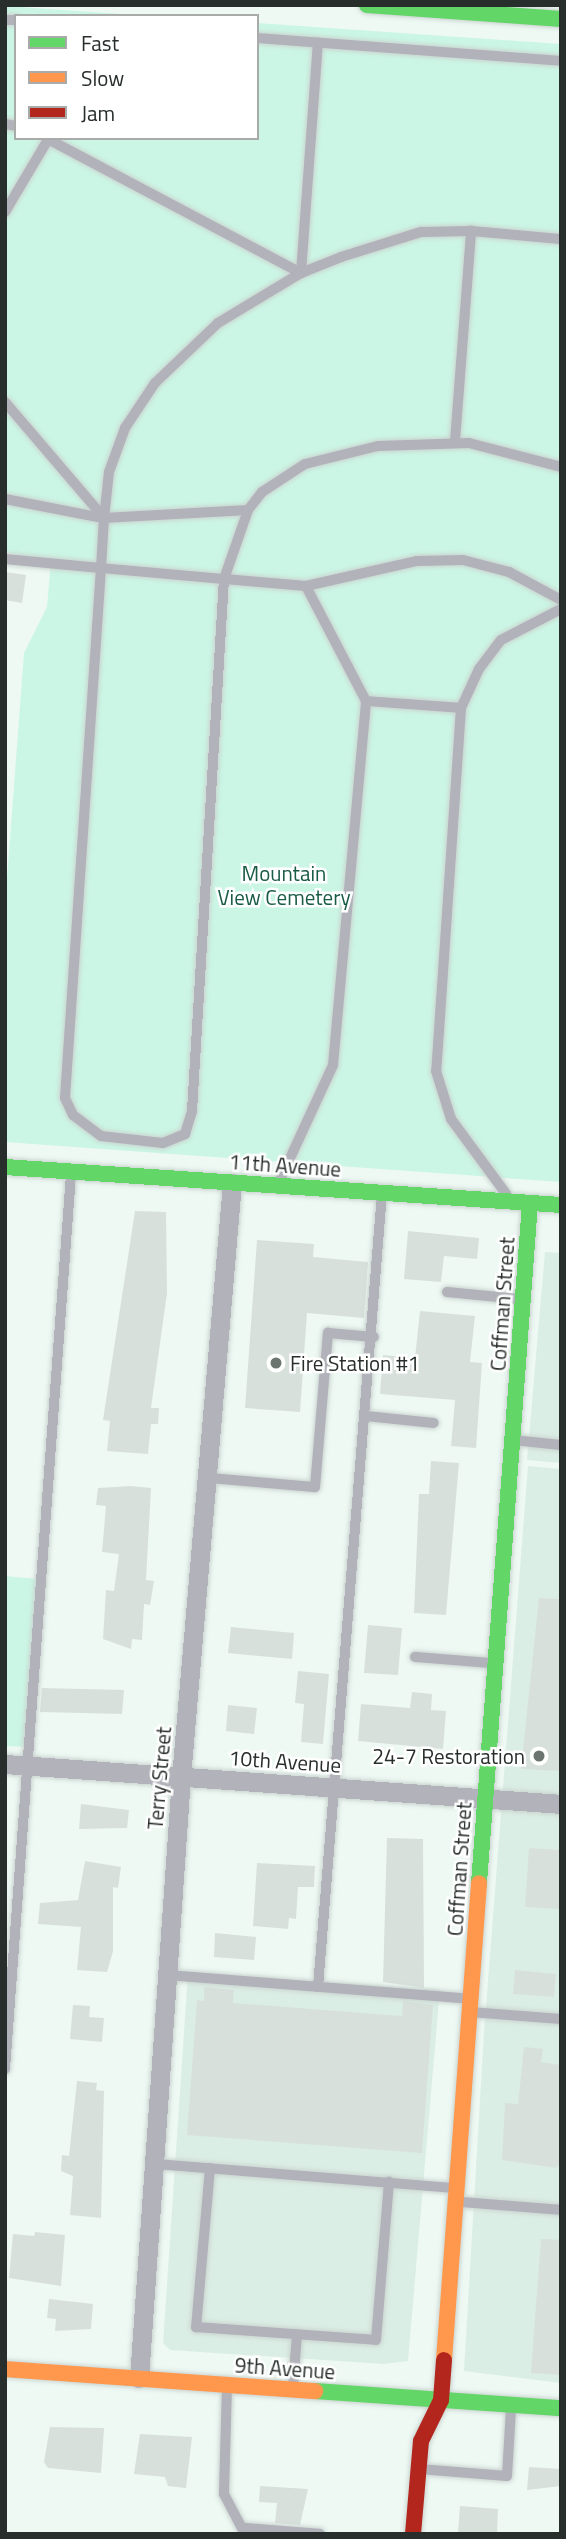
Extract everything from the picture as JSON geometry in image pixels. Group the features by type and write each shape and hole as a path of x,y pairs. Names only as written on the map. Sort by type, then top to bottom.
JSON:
{"street":[{"path":"367,5 561,19"},
{"name":"11th Avenue","path":"5,1167 561,1205"},
{"name":"Terry Street","path":"139,2378 181,1777 209,1478 232,1182"},
{"name":"Coffman Street","path":"413,2534 421,2441 441,2400 530,1203"},
{"name":"10th Avenue","path":"5,1764 561,1804"},
{"name":"9th Avenue","path":"5,2369 561,2408"}],"lane":[{"path":"259,38 561,61"},
{"path":"301,273 318,43"},
{"path":"5,212 47,140"},
{"path":"50,140 301,273"},
{"path":"455,441 471,231"},
{"path":"561,239 471,231 399,237 301,273 218,323 155,383 116,449 104,518 64,1089 68,1106 90,1129 132,1143 178,1139 190,1121 224,579 248,510 281,477 328,456 378,446 455,441 502,447 561,467"},
{"path":"5,402 104,518"},
{"path":"5,499 104,518 248,510"},
{"path":"5,559 306,586 418,561 463,560 509,572 561,600"},
{"path":"277,1186 333,1065 366,701 306,586"},
{"path":"512,1202 451,1119 437,1080 461,708 479,668 501,640 561,609"},
{"path":"366,701 461,708"},
{"path":"5,2069 30,1766 72,1171"},
{"path":"318,1987 333,1787 374,1336 382,1194"},
{"path":"447,1292 523,1299"},
{"path":"209,1478 315,1487 328,1333 374,1336"},
{"path":"366,1416 434,1423"},
{"path":"513,1440 561,1445"},
{"path":"415,1657 496,1663"},
{"path":"167,1975 318,1987 561,2019"},
{"path":"155,2164 388,2182 561,2210"},
{"path":"210,2168 196,2327 376,2340 388,2182"},
{"path":"293,2389 297,2334"},
{"path":"227,2385 224,2494 244,2531 320,2534"},
{"path":"419,2469 507,2476 511,2405"}],"shaded area":[{"path":"545,1252 561,1253 561,1463 527,1460"},
{"path":"528,1466 561,1469 561,2383 464,2371 484,2032"},
{"path":"188,1973 440,1989 408,2361 384,2364 170,2350 163,2343"}],"green space":[{"name":"Mountain View Cemetery","path":"5,6 120,14 14,14 14,140 259,140 259,23 561,44 561,1182 5,1142 5,905 24,653 47,607 51,561 5,552"},
{"path":"5,1576 38,1579 26,1747 5,1746"}],"building":[{"path":"5,572 26,575 22,603 5,600"},
{"path":"135,1211 166,1212 167,1293 151,1408 159,1408 158,1424 151,1424 148,1454 107,1451 110,1421 103,1420"},
{"path":"408,1231 479,1238 477,1259 444,1256 441,1282 404,1279"},
{"name":"Fire Station #1","path":"257,1240 314,1244 313,1257 368,1262 364,1318 307,1313 300,1412 245,1408"},
{"path":"420,1311 475,1316 470,1362 482,1363 476,1448 451,1446 455,1400 380,1394 383,1355 415,1358"},
{"path":"431,1461 459,1463 446,1615 414,1613 419,1494 429,1494"},
{"path":"98,1488 151,1488 146,1580 154,1581 150,1605 144,1604 142,1640 132,1639 131,1649 103,1639 106,1590 114,1591 119,1554 102,1552 106,1506 96,1505"},
{"path":"539,1598 560,1599 561,1771 521,1769"},
{"path":"368,1625 402,1628 398,1675 364,1673"},
{"path":"231,1627 294,1633 292,1659 228,1653"},
{"path":"298,1671 329,1674 323,1744 301,1742 304,1704 295,1703"},
{"path":"42,1688 124,1690 122,1714 40,1712"},
{"path":"412,1692 432,1694 431,1710 446,1711 443,1749 358,1741 361,1704 410,1708"},
{"path":"228,1705 257,1708 254,1734 226,1731"},
{"path":"81,1804 129,1810 127,1828 79,1829"},
{"path":"387,1838 423,1839 424,1988 383,1982"},
{"path":"529,1848 561,1850 561,1909 525,1907"},
{"path":"85,1861 121,1867 118,1888 113,1887 113,1951 107,1972 77,1970 81,1927 38,1924 40,1903 78,1900"},
{"path":"257,1863 315,1866 314,1887 298,1887 296,1919 289,1918 288,1929 253,1926"},
{"path":"215,1933 256,1937 254,1960 214,1957"},
{"path":"515,1970 556,1974 554,1997 513,1994"},
{"path":"204,1987 234,1990 233,2003 402,2016 403,2001 433,2005 422,2153 187,2135 197,2000 204,2001"},
{"path":"73,2005 90,2006 89,2017 104,2018 102,2042 70,2039"},
{"path":"524,2047 543,2049 541,2062 561,2065 561,2164 556,2168 502,2160 505,2103 518,2104"},
{"path":"77,2081 97,2083 96,2090 104,2091 101,2218 70,2215 73,2176 61,2171 62,2155 69,2156"},
{"path":"35,2232 65,2235 61,2286 9,2278 13,2234 34,2236"},
{"path":"541,2239 561,2240 561,2375 531,2373"},
{"path":"49,2299 93,2304 91,2329 55,2331 56,2319 47,2318"},
{"path":"50,2427 104,2428 101,2473 48,2468 44,2462"},
{"path":"140,2434 192,2437 186,2488 168,2486 165,2477 134,2474"},
{"path":"529,2467 561,2469 561,2486 527,2490"},
{"path":"260,2486 308,2489 300,2525 275,2523 277,2503 259,2502"},
{"path":"460,2506 498,2509 497,2534 458,2533"}],"traffic: fast":[{"path":"367,5 561,19"},
{"path":"5,1167 561,1205"},
{"path":"479,1883 530,1203"},
{"path":"315,2391 561,2408"}],"traffic: slow":[{"path":"444,2360 479,1883"},
{"path":"5,2369 315,2391"}],"traffic: jam":[{"path":"413,2534 421,2441 441,2400 444,2360"}],"place":[{"name":"Fire Station #1","path":"276,1363"},
{"name":"24-7 Restoration","path":"539,1756"}]}
